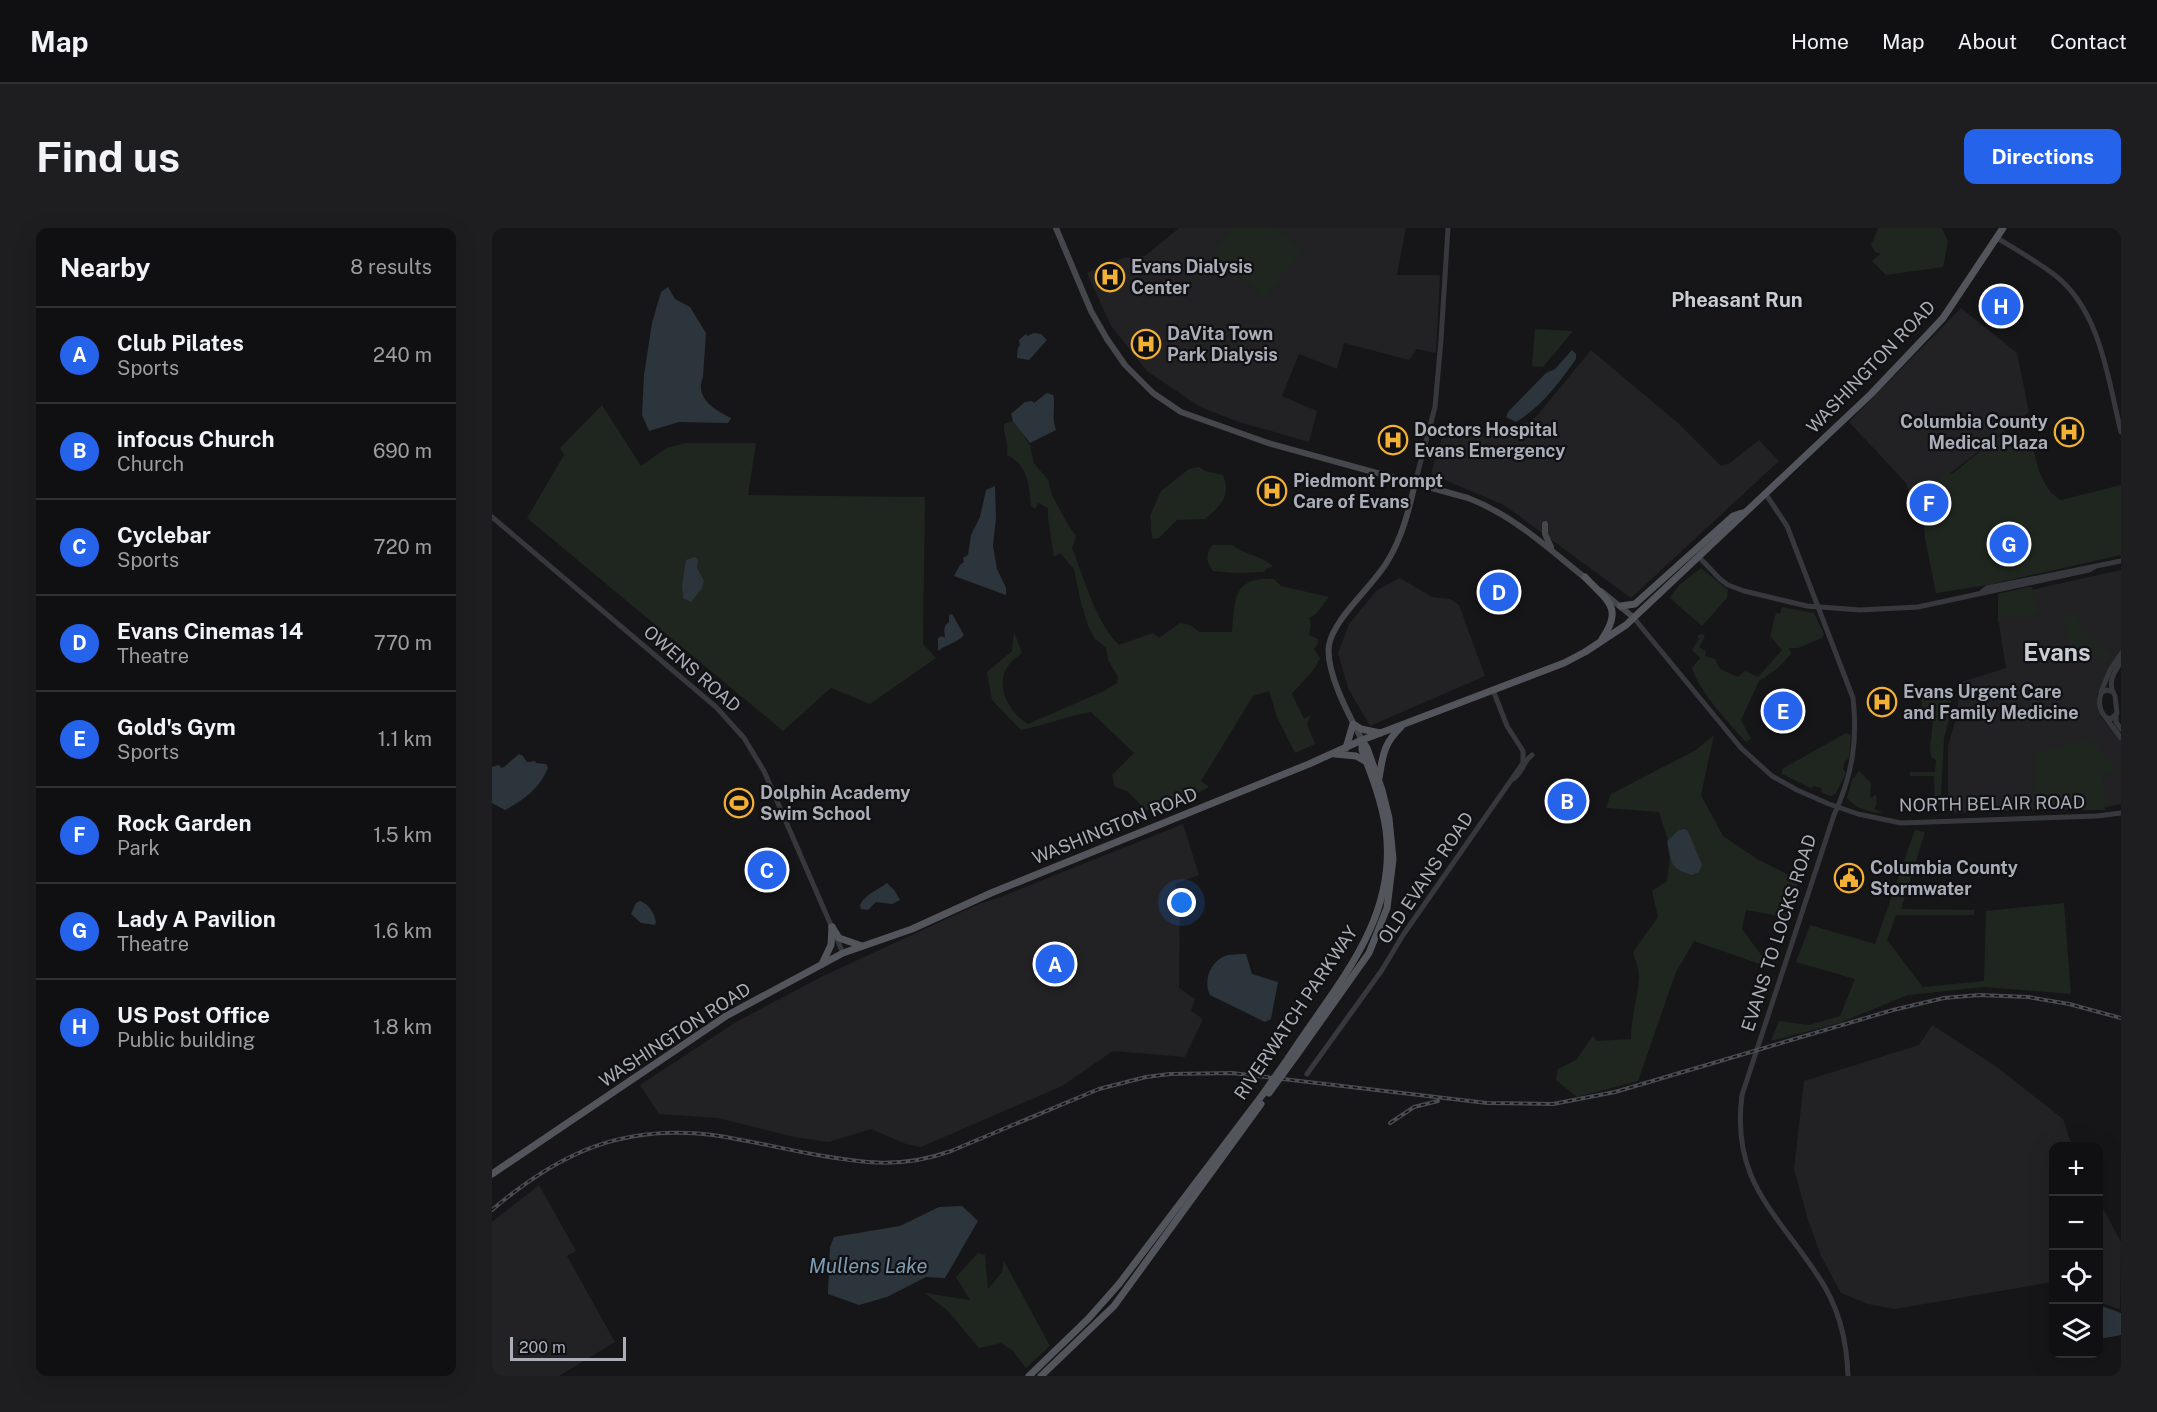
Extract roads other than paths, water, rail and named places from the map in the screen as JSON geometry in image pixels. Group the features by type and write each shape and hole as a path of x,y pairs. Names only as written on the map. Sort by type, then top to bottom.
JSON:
{"main road":[{"name":"NORTH BELAIR ROAD","path":"1056,228 1091,311 1125,365 1153,393 1189,416 1268,443 1415,483 1485,505 1535,536 1633,617"},
{"name":"WASHINGTON ROAD","path":"492,1174 726,1016 843,953 912,930 991,893 1362,740 1577,657 1600,643 1633,617 1870,394 1943,318 2003,228"},
{"path":"1362,740 1353,724 1331,669 1329,645 1338,624 1367,591 1391,555 1407,516 1415,483"},
{"name":"WASHINGTON ROAD","path":"1621,606 1635,604 1733,516 1745,512"},
{"path":"1545,524 1545,534 1553,550"},
{"path":"1585,577 1610,605 1613,614 1612,625 1600,643"},
{"path":"1353,724 1361,729 1380,733"},
{"path":"1346,748 1353,724"},
{"path":"1379,781 1383,752 1389,740 1404,724"},
{"name":"RIVERWATCH PARKWAY","path":"1041,1376 1114,1306 1266,1094 1361,949 1382,899 1387,858 1386,828 1379,796 1362,750 1362,740"},
{"name":"RIVERWATCH PARKWAY","path":"1292,1056 1369,953 1384,916 1393,859 1389,818 1386,799 1362,740"},
{"path":"1332,754 1356,756 1367,763"},
{"path":"832,927 839,938 865,946"},
{"path":"822,965 831,945 832,927"},
{"name":"RIVERWATCH PARKWAY","path":"1029,1376 1088,1319 1119,1284 1266,1094"}],"street":[{"path":"1415,483 1435,407 1442,340 1448,228"},
{"path":"1998,238 2057,277 2076,297 2085,311 2098,342 2121,432"},
{"name":"EVANS TO LOCKS ROAD","path":"1765,493 1787,526 1852,698 1856,725 1852,765 1742,1095 1740,1130 1744,1155 1755,1187 1818,1276 1831,1300 1844,1335 1848,1376"},
{"name":"OWENS ROAD","path":"492,517 716,707 735,726 756,755 764,771 843,953"},
{"path":"1710,569 1706,558 1711,543"},
{"path":"1698,556 1728,585 1778,600 1818,607 1870,609 1918,607 1982,592 1987,588 2089,570 2121,561"},
{"name":"NORTH BELAIR ROAD","path":"1633,617 1741,748 1772,776 1797,790 1838,807 1870,818 1900,823 2097,816 2121,813"},
{"path":"2121,654 2110,670 2101,694 2102,713 2121,738"},
{"path":"2121,662 2112,679 2111,687 2115,696 2116,722 2121,729"},
{"name":"OLD EVANS ROAD","path":"1307,1074 1382,970 1403,935 1523,763 1524,756 1493,690"},
{"path":"2101,694 2107,690 2113,692"},
{"path":"2106,718 2113,718 2116,715"},
{"path":"1511,780 1520,775 1526,759 1532,755"}],"water":[{"path":"668,287 675,299 690,307 706,333 701,391 713,407 731,418 728,423 679,422 649,431 642,415 644,375 652,323 661,292"},
{"path":"1034,333 1041,334 1047,340 1029,360 1017,358 1019,340 1026,334 1027,336"},
{"path":"1572,350 1576,354 1576,359 1541,402 1516,422 1506,417 1508,412 1546,373 1555,369"},
{"path":"1047,393 1053,395 1056,430 1030,443 1013,421 1011,414 1025,402 1034,403"},
{"path":"995,486 996,518 993,546 997,569 1006,588 1006,595 954,576 964,562 963,558 968,555 971,535 980,517 986,490"},
{"path":"695,557 698,560 697,568 704,581 702,588 691,602 683,598 682,585 686,560"},
{"path":"952,614 964,635 938,651 938,638 942,636 945,638 945,628 949,622 949,615"},
{"path":"519,754 527,762 535,761 546,764 548,768 531,793 505,810 492,803 492,767 499,765 501,768 504,767"},
{"path":"1679,830 1688,831 1702,865 1699,872 1692,875 1675,867 1667,841"},
{"path":"887,883 900,900 892,904 876,902 868,910 861,909 860,905 865,898"},
{"path":"640,901 651,909 655,925 641,923 631,914 636,903"},
{"path":"1246,954 1252,974 1278,982 1271,1019 1265,1022 1210,995 1208,990 1209,972 1215,963 1228,955"},
{"name":"Mullens Lake","path":"962,1206 978,1221 945,1278 926,1277 887,1297 859,1305 828,1294 830,1247 834,1237 900,1226 939,1207"},
{"path":"2103,1306 2121,1313 2121,1335 2103,1338"}],"railway":[{"path":"492,1210 543,1172 568,1158 621,1139 650,1134 713,1135 848,1160 898,1162 933,1157 951,1151 1099,1089 1146,1077 1170,1074 1232,1073 1487,1103 1553,1104 1615,1092 1893,1010 1944,998 1979,995 2028,997 2069,1004 2121,1018"},
{"path":"1390,1123 1414,1107 1438,1101"}],"place":[{"name":"Evans Dialysis Center","path":"1110,277"},
{"name":"US Post Office","path":"2001,306"},
{"name":"DaVita Town Park Dialysis","path":"1146,344"},
{"name":"Columbia County Medical Plaza","path":"2069,432"},
{"name":"Doctors Hospital Evans Emergency","path":"1393,440"},
{"name":"Piedmont Prompt Care of Evans","path":"1272,491"},
{"name":"Rock Garden","path":"1929,503"},
{"name":"Lady A Pavilion","path":"2009,544"},
{"name":"Evans Cinemas 14","path":"1499,592"},
{"name":"Evans Urgent Care and Family Medicine","path":"1882,702"},
{"name":"Gold's Gym","path":"1783,711"},
{"name":"infocus Church","path":"1567,801"},
{"name":"Dolphin Academy Swim School","path":"739,803"},
{"name":"Cyclebar","path":"767,870"},
{"name":"Columbia County Stormwater","path":"1849,878"},
{"name":"Club Pilates","path":"1055,964"}],"district":[{"name":"Pheasant Run","path":"1737,300"},
{"name":"Evans","path":"2057,653"}]}
